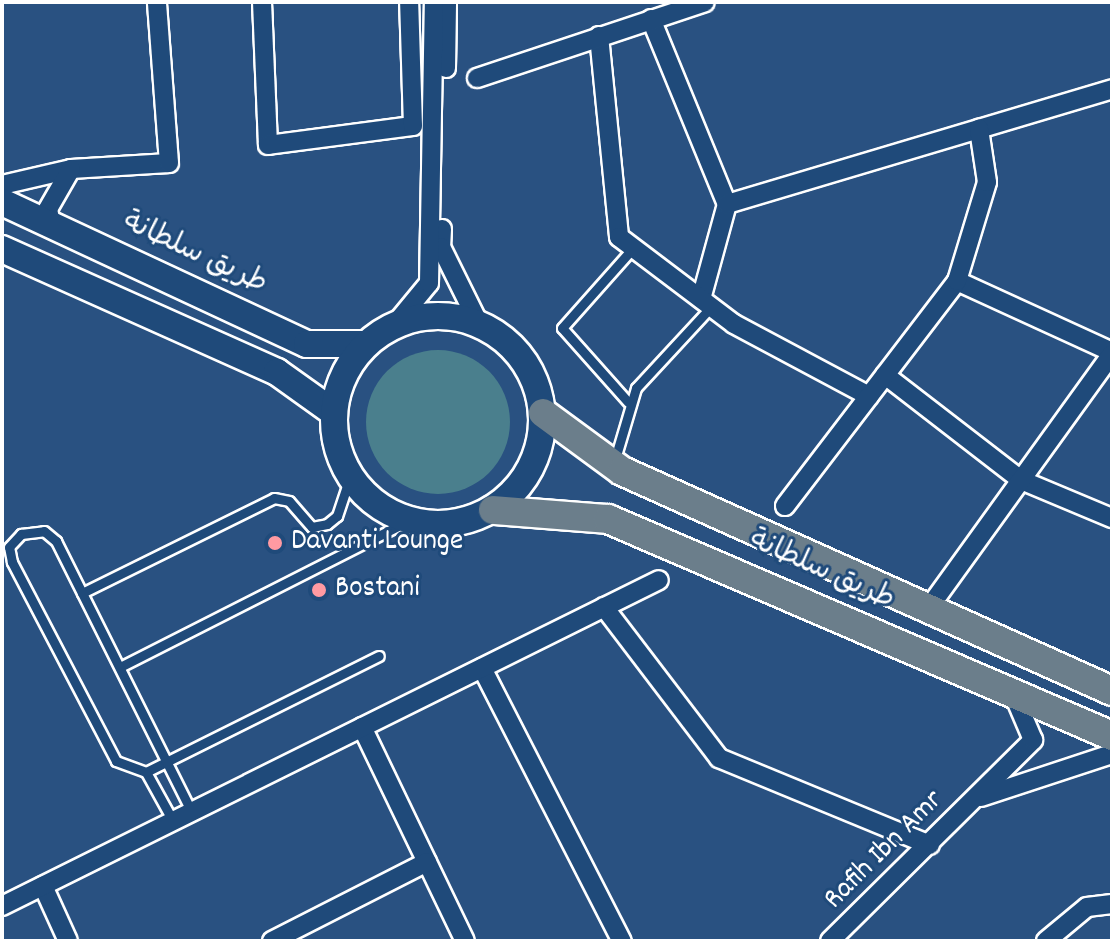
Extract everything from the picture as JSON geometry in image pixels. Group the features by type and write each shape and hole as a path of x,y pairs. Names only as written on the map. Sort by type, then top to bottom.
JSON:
{"main road":[{"name":"طريق سلطانة","path":"2,202 307,344 363,344"},
{"path":"2,249 277,372 333,412"},
{"path":"438,314 478,322 524,359 543,413 538,453 521,485 493,510 459,523 410,520 367,498 339,455 333,412 343,374 363,344 397,322 438,314"},
{"name":"طريق سلطانة","path":"543,413 614,465 1112,691"},
{"name":"طريق سلطانة","path":"493,510 608,519 1112,736"}],"street":[{"path":"2,185 71,169 169,163 157,2"},
{"path":"262,2 268,145 413,126 409,2"},
{"path":"397,322 429,283 434,2"},
{"path":"447,2 441,247 478,322"},
{"path":"477,78 705,2"},
{"path":"651,19 727,204 706,303"},
{"path":"599,36 619,237 706,303 869,396"},
{"path":"727,204 1112,89"},
{"path":"785,506 957,281 987,182 979,129"},
{"path":"52,227 48,209 71,169"},
{"path":"928,609 1112,353 957,281"},
{"path":"885,375 1021,480 1112,518"},
{"path":"2,906 659,580"},
{"path":"604,607 719,758 930,845"},
{"path":"482,668 622,941"},
{"name":"Rafih Ibn Amr","path":"830,941 855,932 930,845 1033,740 1013,692"},
{"path":"362,727 465,941"},
{"path":"978,798 1112,754"},
{"path":"272,941 427,862"},
{"path":"43,886 68,941"},
{"path":"1046,941 1087,907 1112,904"}],"lane":[{"path":"628,402 562,328 633,248"},
{"path":"614,465 628,402 706,303"},
{"path":"82,593 274,498 289,501 312,527 327,524 337,516 351,474"},
{"path":"120,667 410,520"},
{"path":"173,821 146,772 116,761 12,562 15,538 44,531 56,541 192,812"},
{"path":"146,772 379,656"}],"green space":[{"path":"438,350 466,355 489,371 505,394 510,422 505,450 489,473 466,489 438,494 410,489 387,473 371,450 366,422 371,394 387,371 410,355"}],"place":[{"name":"Davanti Lounge","path":"275,543"},
{"name":"Bostani","path":"319,590"}]}
